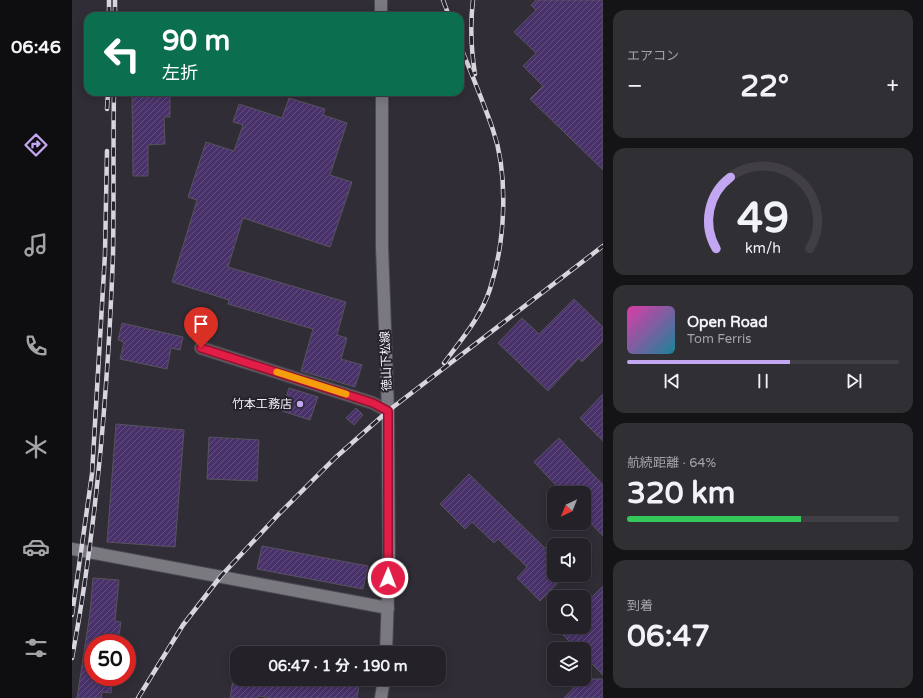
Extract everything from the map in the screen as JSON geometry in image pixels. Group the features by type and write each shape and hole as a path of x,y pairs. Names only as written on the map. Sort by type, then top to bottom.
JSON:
{"main road":[{"path":"381,0 381,12"},
{"name":"徳山下松線","path":"382,96 382,246 388,411 388,608 386,646"},
{"path":"72,549 388,608"},
{"path":"382,698 383,686"}],"street":[{"path":"201,348 373,403 388,411"}],"building":[{"path":"536,0 603,0 603,170 530,99 543,86 523,66 536,53 514,32 536,10 531,5"},
{"path":"132,96 170,96 170,117 164,117 165,144 148,145 148,176 133,176"},
{"path":"289,98 325,109 323,115 347,123 330,175 352,182 330,247 243,218 228,267 346,302 337,335 347,338 341,359 362,365 355,387 301,371 313,329 228,304 229,300 172,282 197,200 188,197 206,142 234,151 243,125 233,122 239,104 282,118"},
{"path":"574,299 603,327 603,341 582,362 579,358 548,391 498,343 522,318 539,334"},
{"path":"122,323 183,337 180,350 171,348 167,369 120,359 124,342 118,340"},
{"name":"竹本工務店","path":"289,388 318,397 310,420 282,411"},
{"path":"603,394 603,441 580,418"},
{"path":"356,408 363,415 354,425 346,418"},
{"path":"116,424 184,430 175,547 107,542"},
{"path":"209,437 259,440 257,481 207,479"},
{"path":"559,438 603,485 603,536 591,523 591,486 556,486 534,462"},
{"path":"469,474 545,548 547,546 547,582 558,582 551,590 547,590 547,594 540,601 517,578 527,567 498,539 494,543 472,522 465,529 440,504"},
{"path":"262,546 368,566 363,589 257,569"},
{"path":"93,578 119,580 115,621 121,622 119,634 87,634"},
{"path":"603,586 603,675 591,663 591,642 570,642 562,634 591,634 591,598"},
{"path":"84,652 84,686 112,686 111,693 102,692 101,698 77,698"},
{"path":"591,679 603,679 603,698 564,698 575,686 591,686"},
{"path":"232,686 359,686 357,698 272,698 258,696 257,698 230,698"}],"railway":[{"path":"109,0 109,12"},
{"path":"115,0 115,12"},
{"path":"443,0 448,12"},
{"path":"473,0 471,37 475,74"},
{"path":"444,363 476,319 486,299 495,271 502,231 503,188 498,148 489,119 464,55"},
{"path":"107,109 108,96"},
{"path":"72,658 81,608 95,508 108,356 113,255 114,96"},
{"path":"72,615 92,474 105,254 107,151"},
{"path":"138,698 183,625 221,576 278,515 335,458 388,411 603,246"}],"slow traffic":[{"path":"277,372 346,394"}],"place":[{"name":"竹本工務店","path":"300,404"}],"route":[{"path":"201,348 373,403 388,411 388,578"}]}
